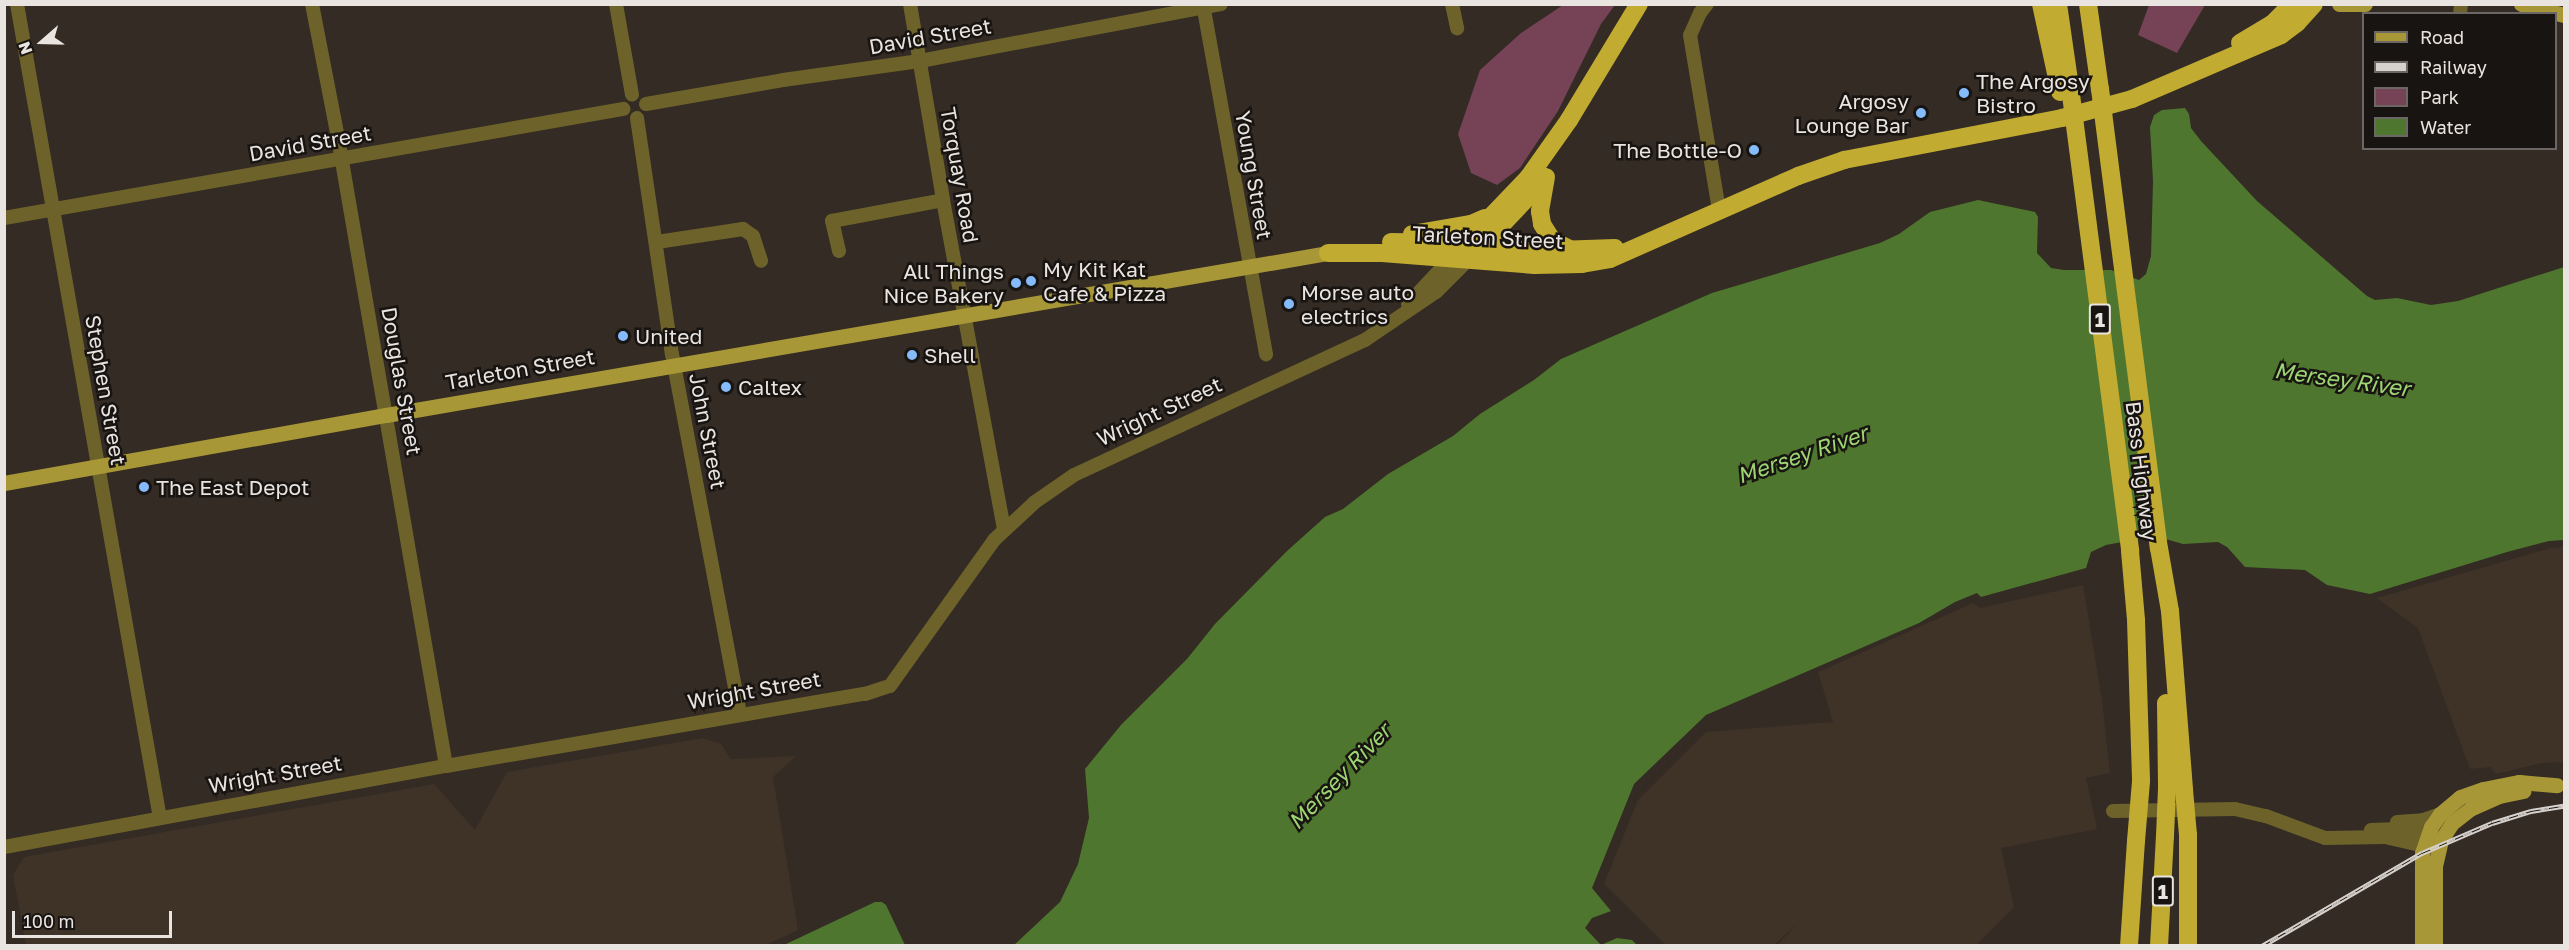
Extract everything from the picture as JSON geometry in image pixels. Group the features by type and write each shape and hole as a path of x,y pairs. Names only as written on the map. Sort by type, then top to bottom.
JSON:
{"highway":[{"path":"1466,252 1491,215 1528,178 1569,120 1639,4"},
{"path":"1616,41 1645,4"},
{"path":"2041,4 2065,89"},
{"path":"2058,4 2065,89"},
{"name":"Bass Highway","path":"2088,4 2159,548 2170,611 2175,789"},
{"path":"2197,69 2272,24 2292,4"},
{"path":"2197,69 2245,52 2281,35 2297,23 2314,4"},
{"name":"Tarleton Street","path":"1328,253 1378,241 1466,252 1512,264 1582,264 1610,259 1798,176 1844,160 2090,111 2132,99 2197,69"},
{"name":"Bass Highway","path":"2065,89 2084,197 2130,551 2137,631 2141,781 2129,945"},
{"path":"1466,252 1529,196 1551,161 1569,120"},
{"path":"1551,161 1541,202 1542,224 1547,236 1558,246 1578,251"},
{"path":"1378,241 1470,224 1491,215"},
{"name":"Tarleton Street","path":"1328,253 1578,251 1642,245"},
{"path":"2175,789 2188,835 2188,945"},
{"name":"1","path":"2159,945 2165,836 2175,789"},
{"path":"2120,945 2133,874"}],"main road":[{"path":"2339,4 2365,4"},
{"path":"2521,5 2552,12"},
{"name":"Tarleton Street","path":"4,483 1328,253"},
{"path":"2422,945 2433,840 2440,814 2460,798 2498,785 2518,782 2561,785"},
{"path":"2433,840 2460,816 2483,802 2499,796 2561,785"},
{"path":"2433,840 2435,945"}],"street":[{"name":"Stephen Street","path":"17,4 160,818"},
{"name":"Douglas Street","path":"312,4 342,159 446,766"},
{"path":"616,4 632,95"},
{"name":"Torquay Road","path":"910,4 943,200 1004,530"},
{"name":"David Street","path":"645,104 783,80 920,61 1221,4"},
{"path":"1452,4 1457,28"},
{"path":"1707,4 1700,13 1690,35 1695,78 1719,211"},
{"name":"Young Street","path":"1203,6 1266,354"},
{"path":"632,95 642,98 645,104 644,113 637,118 626,115 622,109 623,102 632,95"},
{"name":"David Street","path":"4,218 622,109"},
{"name":"John Street","path":"637,118 674,366 740,716"},
{"path":"838,251 832,220 943,200"},
{"path":"657,242 743,229 753,236 761,261"},
{"name":"Wright Street","path":"4,847 446,766 865,694 890,686 977,562 1004,530 1035,502 1074,475 1348,349 1387,325 1466,252"},
{"path":"2113,811 2235,809 2266,816 2317,836 2340,839 2385,837 2433,840"},
{"path":"2340,839 2389,823 2419,820 2440,814"},
{"path":"2369,830 2392,828 2433,840"}],"shaded area":[{"path":"2564,547 2564,762 2542,763 2496,774 2490,767 2470,769 2418,628 2377,598 2551,548"},
{"path":"2083,585 2102,700 2110,773 2086,778 2097,829 2001,848 2014,907 1976,945 1777,945 1801,920 1774,945 1666,945 1604,884 1638,800 1706,732 1833,722 1818,672 1973,603 1980,608"},
{"path":"703,738 721,744 731,759 796,756 773,777 798,930 766,945 26,945 13,875 24,857 434,784 475,830 507,772"}],"green space":[{"path":"2149,4 2205,5 2177,53 2138,35"},
{"path":"1563,5 1615,5 1601,24 1558,111 1520,168 1497,185 1471,173 1458,134 1480,70 1521,33"}],"water":[{"name":"Mersey River","path":"2185,108 2189,114 2191,128 2201,141 2257,201 2367,296 2375,300 2397,298 2431,305 2458,301 2564,267 2564,540 2549,541 2507,552 2370,594 2327,585 2305,570 2245,567 2227,547 2218,542 2183,544 2155,536 2106,545 2091,552 2086,568 1981,597 1977,593 1955,602 1919,623 1706,715 1634,784 1592,888 1611,911 1592,918 1585,928 1601,945 1617,938 1632,940 1637,945 1013,946 1060,902 1078,864 1089,818 1085,769 1121,725 1187,659 1215,624 1287,551 1325,517 1343,509 1388,474 1453,436 1480,414 1534,380 1561,359 1712,293 1880,243 1899,234 1930,212 1978,200 2035,212 2038,217 2037,253 2051,268 2111,270 2139,280 2146,274 2151,256 2153,181 2150,127 2154,115 2162,110"},
{"path":"875,902 882,902 886,905 905,945 784,945"}],"railway":[{"path":"2262,946 2422,853 2492,823 2531,811 2564,806"}],"place":[{"name":"The Argosy Bistro","path":"1964,93"},
{"name":"Argosy Lounge Bar","path":"1921,113"},
{"name":"The Bottle-O","path":"1754,150"},
{"name":"My Kit Kat Cafe & Pizza","path":"1031,281"},
{"name":"All Things Nice Bakery","path":"1016,283"},
{"name":"Morse auto electrics","path":"1289,304"},
{"name":"United","path":"623,336"},
{"name":"Shell","path":"912,355"},
{"name":"Caltex","path":"726,387"},
{"name":"The East Depot","path":"144,487"}]}
